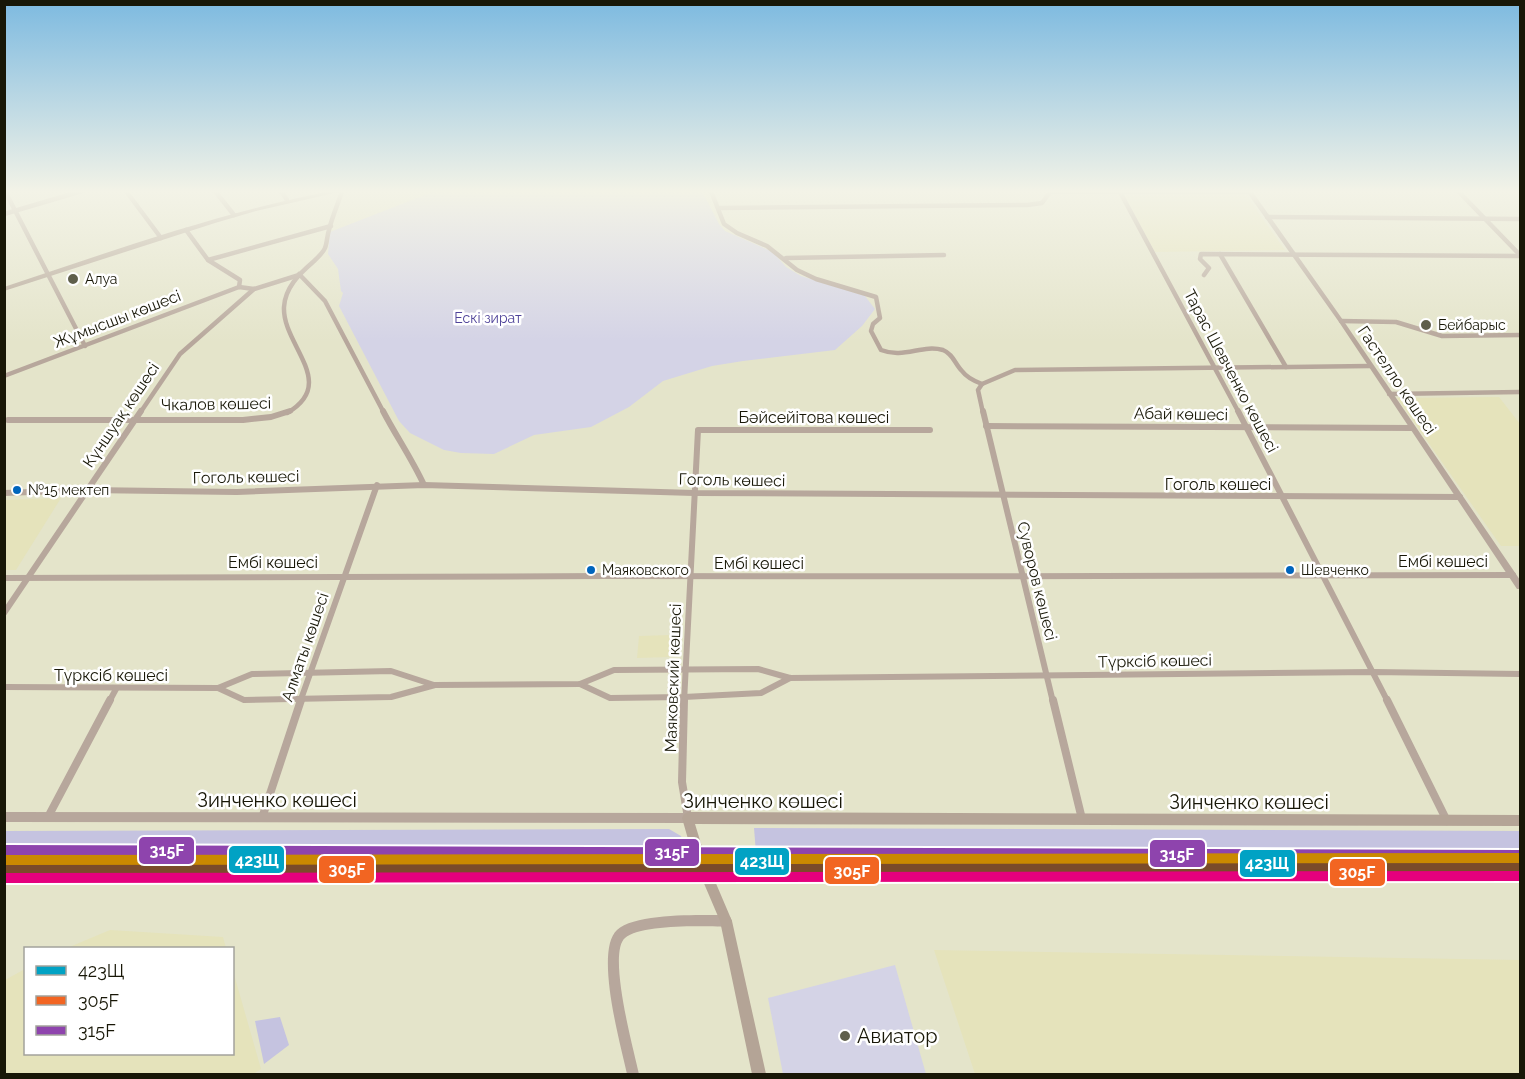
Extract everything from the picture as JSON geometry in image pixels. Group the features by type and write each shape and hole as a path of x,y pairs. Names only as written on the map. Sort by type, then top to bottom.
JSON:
{"main road":[{"path":"4,289 151,241"},
{"path":"688,818 700,860 726,921 759,1074"},
{"name":"Зинченко көшесі","path":"688,818 1521,821"}],"street":[{"path":"30,241 85,346"},
{"path":"194,241 208,260 240,280 239,287 254,289"},
{"path":"208,260 275,241"},
{"path":"325,241 325,250 299,274 326,301 396,436 412,458 424,485"},
{"path":"756,241 786,258 798,270 816,279 876,297 880,318 873,324 871,331 881,350 896,355 942,350 953,357 966,376 982,384 1015,370 1370,366"},
{"name":"Тарас Шевченко көшесі","path":"1147,241 1248,429 1281,498 1373,672 1447,821"},
{"name":"Гастелло көшесі","path":"1284,241 1521,586"},
{"path":"1507,241 1521,256"},
{"path":"1204,276 1209,268 1200,259 1201,254 1521,256"},
{"path":"1220,254 1286,367"},
{"path":"786,258 944,255"},
{"name":"Күншуақ көшесі","path":"4,614 180,354 254,289 299,274"},
{"name":"Чкалов көшесі","path":"8,420 243,420 281,416 298,406 308,387 309,375 303,359 287,335 284,305 287,294 299,274"},
{"name":"Жұмысшы көшесі","path":"4,376 239,287"},
{"path":"1341,321 1396,322 1442,336 1521,335"},
{"name":"Суворов көшесі","path":"982,384 978,390 1002,496 1083,820"},
{"path":"1389,394 1521,392"},
{"name":"Абай көшесі","path":"986,426 1412,428"},
{"name":"Бәйсейітова көшесі","path":"698,430 930,430"},
{"name":"Маяковский көшесі","path":"688,818 682,782 684,697 698,430"},
{"name":"Алматы көшесі","path":"262,818 301,699 377,485"},
{"name":"Гоголь көшесі","path":"4,493 87,490 237,492 424,485 694,493 1281,498 1460,497"},
{"name":"Ембі көшесі","path":"4,578 344,575 1024,578 1513,574"},
{"name":"Түрксіб көшесі","path":"218,688 242,700 391,697 435,685 580,684 614,670 685,669 759,669 790,678 1373,672 1521,674"},
{"name":"Түрксіб көшесі","path":"4,687 218,688 252,674 391,671 435,685"},
{"name":"Түрксіб көшесі","path":"580,684 610,698 684,697 761,693 790,678"},
{"path":"48,818 116,689"},
{"name":"Зинченко көшесі","path":"4,817 688,818"},
{"path":"633,1074 613,955 616,942 621,934 631,928 702,920 726,921"}],"shaded area":[{"path":"1149,241 1279,241 1285,250 1155,252"},
{"path":"1499,397 1520,424 1520,546 1501,546 1397,398"},
{"path":"61,498 16,570 5,570 5,500"},
{"path":"671,635 670,657 637,658 639,636"},
{"path":"754,828 1520,831 1520,848 756,853"},
{"path":"669,829 681,836 687,852 4,853 5,831"},
{"path":"110,930 223,937 226,947 69,947"},
{"path":"934,950 1520,960 1520,1074 975,1074"},
{"path":"24,970 24,1055 234,1055 234,974 261,1069 253,1074 5,1074 5,980"},
{"path":"280,1017 289,1045 264,1064 255,1021"}],"green space":[{"name":"Ескі зират","path":"329,241 749,241 773,252 786,267 801,276 865,296 875,309 862,326 835,350 712,366 663,381 629,407 591,427 534,435 494,454 461,453 444,450 410,433 399,421 339,306 343,293 338,269 328,254"},
{"name":"Авиатор","path":"895,965 926,1074 783,1074 768,998"}],"railway":[{"path":"1014,853 1520,853"}],"transit line":[{"name":"315F","path":"4,850 1520,855"},
{"path":"4,860 1520,858"},
{"name":"423Щ","path":"4,859 1520,864"},
{"path":"4,869 1520,867"},
{"name":"305F","path":"4,868 1520,873"},
{"path":"4,878 1520,876"}],"place":[{"name":"Алуа","path":"73,279"},
{"name":"Бейбарыс","path":"1426,325"},
{"name":"№15 мектеп","path":"17,490"},
{"name":"Маяковского","path":"591,570"},
{"name":"Шевченко","path":"1290,570"},
{"name":"Авиатор","path":"845,1036"}]}
